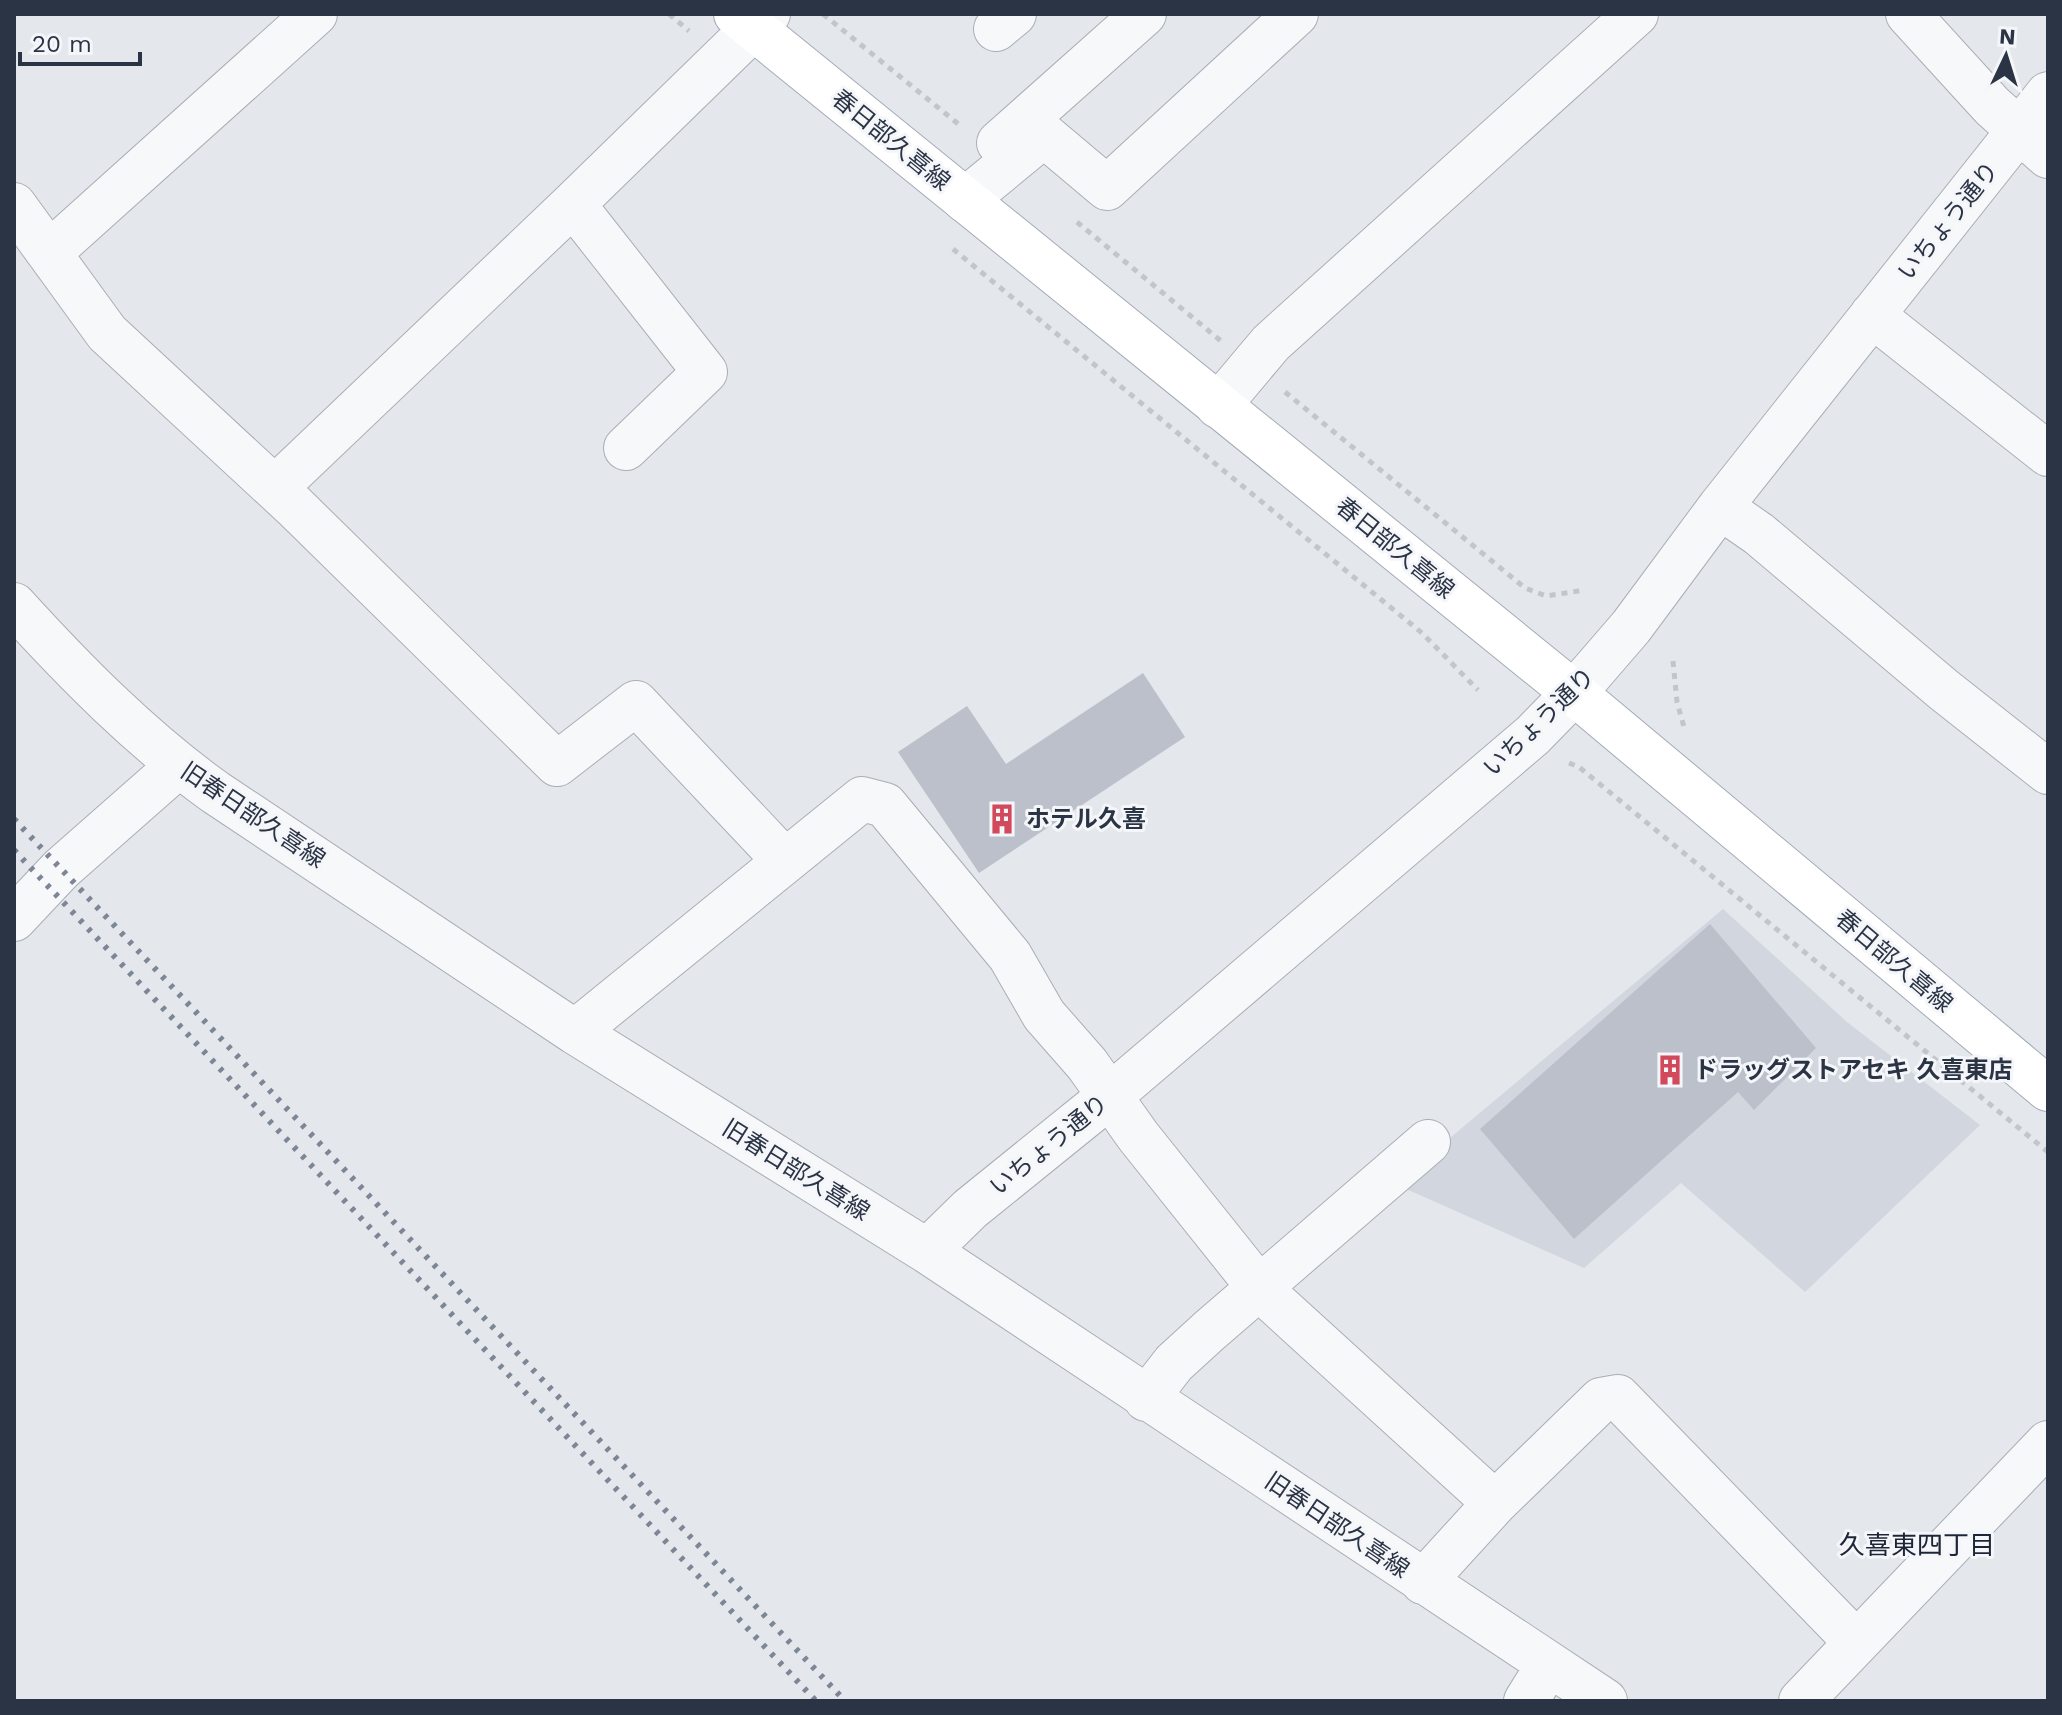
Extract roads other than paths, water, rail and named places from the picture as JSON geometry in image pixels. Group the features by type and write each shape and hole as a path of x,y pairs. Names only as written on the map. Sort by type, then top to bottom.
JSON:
{"main road":[{"name":"春日部久喜線","path":"753,19 957,194 1574,693 2048,1089"}],"street":[{"path":"49,253 315,14"},
{"path":"957,194 1144,14"},
{"path":"957,194 1044,135 1107,188 1296,14"},
{"path":"1218,406 1271,343 1636,14"},
{"path":"1908,14 1992,106 2034,144"},
{"path":"275,488 573,204 753,19"},
{"name":"いちょう通り","path":"927,1251 970,1209 1111,1095 1533,735 1574,693 1631,627 1720,507 1872,315 2034,144 2048,94"},
{"path":"573,204 705,372 626,448"},
{"path":"14,205 107,333 275,488 557,764 636,703 784,860"},
{"path":"1872,315 2048,454"},
{"path":"1720,507 1759,534 1944,690 2048,772"},
{"name":"旧春日部久喜線","path":"14,605 116,709 178,766 575,1032 927,1251 1605,1701"},
{"path":"14,919 61,869 178,766"},
{"path":"575,1032 862,799 885,805 1010,956 1044,1015 1087,1064 1138,1136 1258,1286 1495,1503"},
{"path":"1146,1399 1174,1363 1258,1286 1428,1142"},
{"path":"1423,1582 1495,1503 1601,1400 1618,1397 1856,1642"},
{"path":"1801,1701 2048,1443"},
{"path":"1526,1701 1549,1664"}],"railway":[{"path":"14,819 845,1701"},
{"path":"14,850 816,1701"}],"place":[{"name":"ホテル久喜","path":"1002,819"},
{"name":"ドラッグストアセキ 久喜東店","path":"1670,1070"}],"district":[{"name":"久喜東四丁目","path":"1917,1545"}]}
